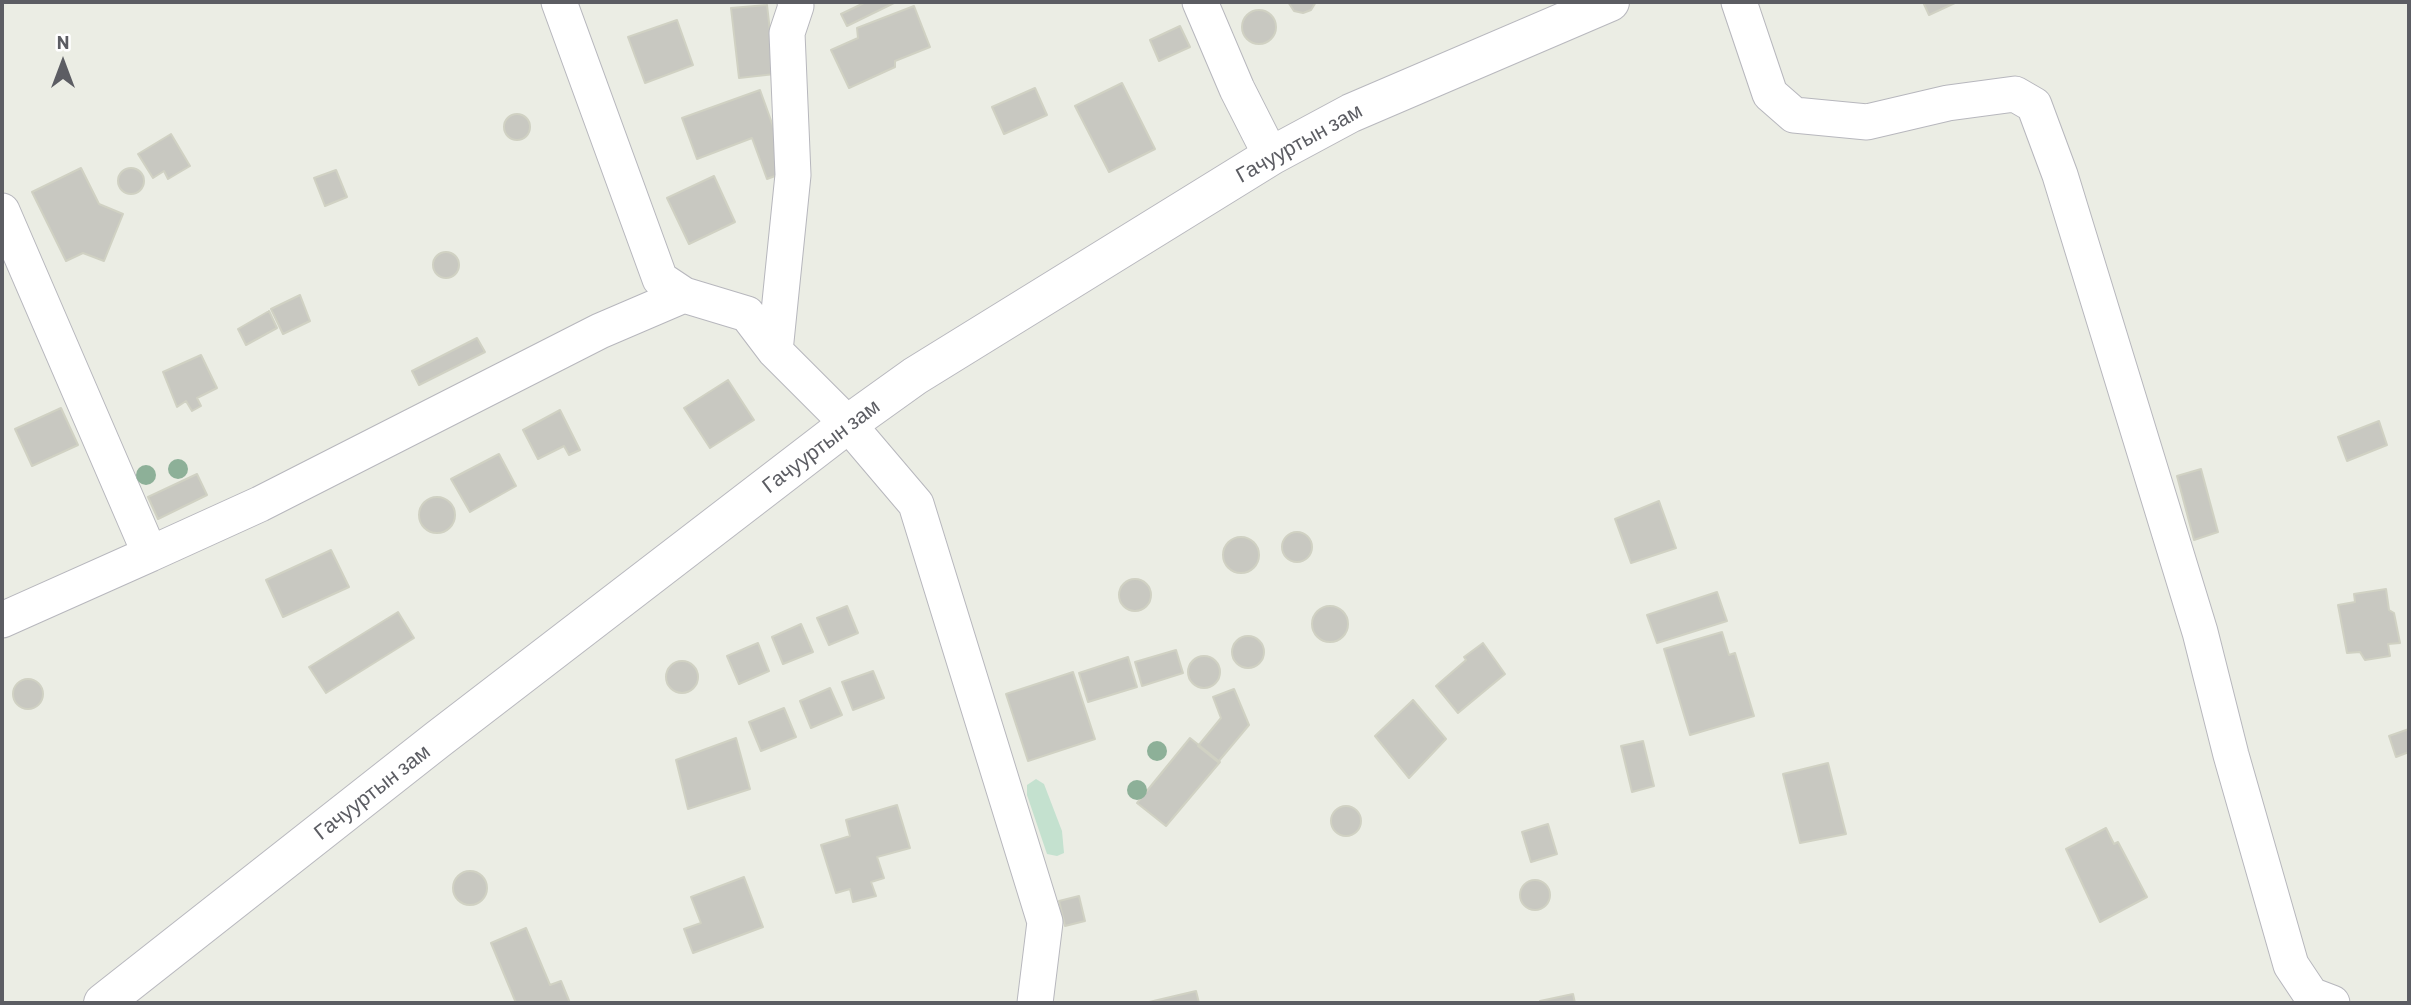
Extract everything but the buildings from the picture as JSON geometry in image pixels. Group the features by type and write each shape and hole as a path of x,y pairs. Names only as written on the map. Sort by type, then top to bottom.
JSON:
{"main road":[{"name":"Гачууртын зам","path":"103,1003 438,740 848,424 915,376 1271,156 1351,113 1610,2"}],"street":[{"path":"559,2 660,279 684,295 747,314 775,351 848,424 916,503 1045,922 1034,1003"},
{"path":"775,351 793,174 787,33 796,6 794,2"},
{"path":"1200,2 1237,89 1271,156"},
{"path":"1739,2 1770,94 1794,115 1867,122 1948,103 2014,94 2034,105 2060,175 2200,632 2231,755 2291,965 2311,995 2332,1003"},
{"path":"2,211 150,554"},
{"path":"2,620 260,504 600,331 684,295"}],"green space":[{"path":"1036,779 1044,784 1062,831 1064,853 1057,856 1047,854 1027,795 1027,785"}]}
